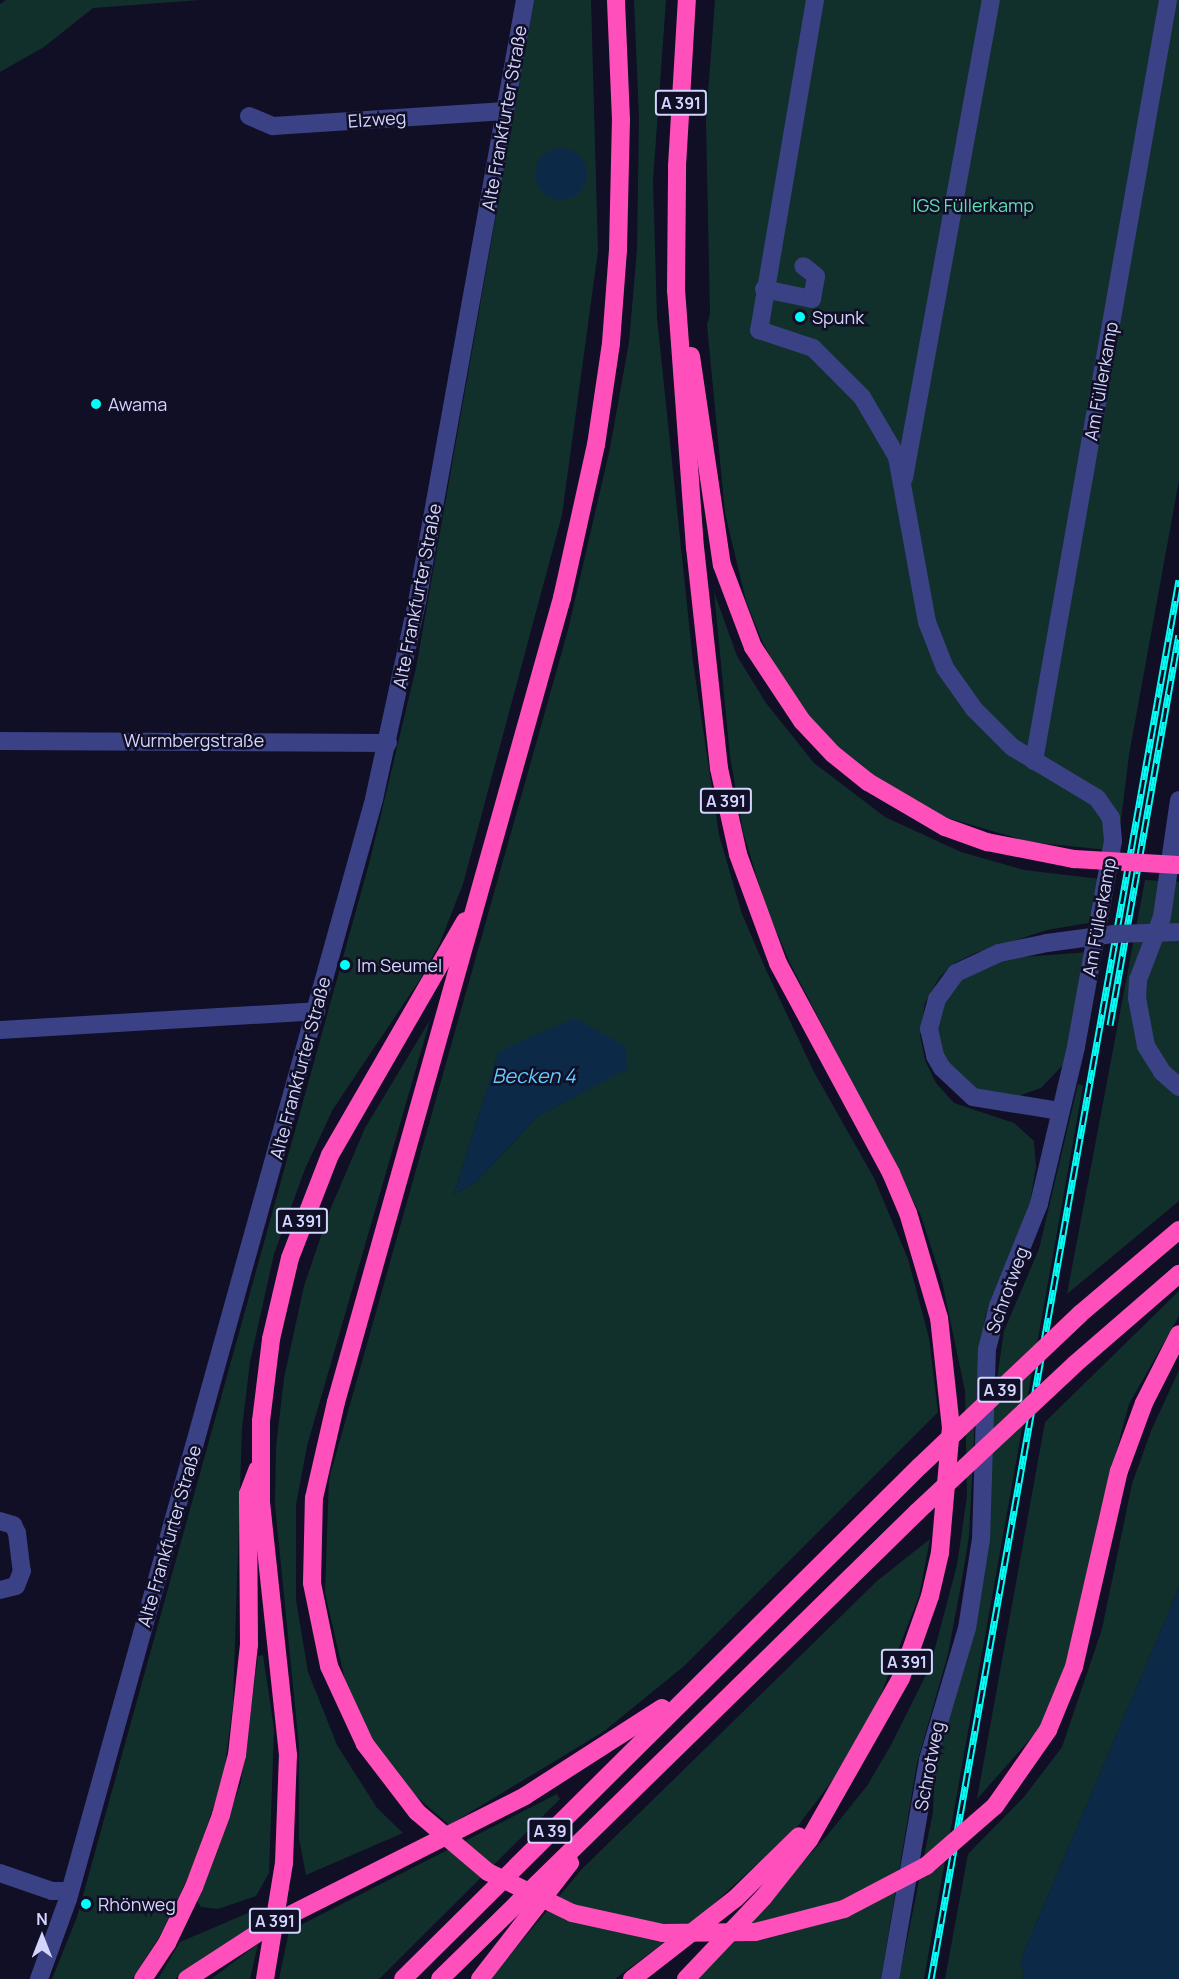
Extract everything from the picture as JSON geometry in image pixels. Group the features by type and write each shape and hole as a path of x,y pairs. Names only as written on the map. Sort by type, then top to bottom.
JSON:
{"highway":[{"name":"A 391","path":"264,1979 284,1863 288,1755 284,1693 263,1542 260,1463 271,1339 301,1223 343,1130 452,947 492,859 562,598 596,445 611,343 621,132 616,0"},
{"name":"A 391","path":"632,1979 760,1876 832,1796 897,1686 930,1596 948,1496 951,1428 949,1378 934,1297 908,1213 891,1173 778,963 751,893 728,809 714,725 694,536 676,291 677,207 687,0"},
{"path":"677,207 693,372 722,565 736,609 776,686 833,754 905,807 945,827 987,842 1074,859 1179,865"},
{"path":"492,859 336,1402 318,1470 311,1526 316,1611 333,1675 365,1744 417,1812 488,1872 572,1913 663,1933 755,1932 844,1909 926,1866 995,1806 1047,1730 1080,1647 1119,1470 1144,1403 1179,1334"},
{"name":"A 39","path":"403,1979 698,1683 920,1466 1080,1314 1179,1230"},
{"name":"A 39","path":"440,1979 619,1801 917,1512 1075,1364 1179,1274"},
{"path":"143,1979 167,1943 194,1887 221,1815 234,1765 249,1655 248,1494 260,1463"},
{"path":"187,1979 270,1925 525,1796 698,1683"},
{"path":"686,1979 763,1898 809,1840 832,1796"},
{"path":"480,1979 619,1801"}],"street":[{"name":"Alte Frankfurter Straße","path":"39,1979 69,1892 316,1011 387,743 417,602 525,0"},
{"name":"Am Füllerkamp","path":"815,0 764,289 759,330 813,348 846,378 887,435 903,479 934,645 974,709 1012,747 1078,784 1097,798 1111,818 1113,841 1076,1047 1059,1111"},
{"name":"Am Füllerkamp","path":"903,479 991,0"},
{"name":"Am Füllerkamp","path":"1034,761 1168,0"},
{"name":"Elzweg","path":"249,117 273,126 506,111"},
{"path":"764,289 812,299 816,276 803,266"},
{"name":"Wurmbergstraße","path":"0,741 387,743"},
{"path":"1179,800 1162,917 1138,980 1137,998 1146,1046 1162,1072 1179,1087"},
{"path":"1059,1111 973,1097 942,1068 934,1056 929,1029 937,999 956,973 999,953 1094,936 1179,932"},
{"path":"0,1030 316,1011"},
{"name":"Schrotweg","path":"890,1979 928,1760 967,1628 981,1539 983,1379 987,1349 998,1306 1039,1204 1059,1111"},
{"path":"0,1521 13,1525 17,1533 22,1571 16,1586 0,1590"},
{"path":"0,1873 52,1891 69,1892"}],"green space":[{"path":"6,0 200,0 93,8 44,47 0,72 0,4"},
{"path":"534,0 591,0 598,251 562,515 463,884 439,945 419,981 333,1109 305,1169 274,1254 250,1362 242,1428 233,1704 223,1780 191,1871 160,1936 132,1979 52,1979 77,1917 370,860 416,668"},
{"path":"634,0 666,0 653,181 657,318 693,662 719,835 742,914 767,972 814,1072 874,1178 908,1259 929,1338 938,1412 683,1667 603,1732 449,1825 391,1774 374,1748 347,1689 325,1593 329,1479 568,630 610,448 629,342 637,250 639,118","holes":["499,1051 626,1069 538,1116 475,1183 454,1194"]},
{"name":"IGS Füllerkamp","path":"715,0 1179,0 1179,480 1129,755 1117,851 1030,842 934,814 855,763 817,727 783,680 763,643 746,601 725,513 707,325 710,314 706,121"},
{"path":"714,592 737,656 766,703 814,763 885,817 961,852 1024,870 1100,879 1094,922 1047,930 975,953 953,964 939,978 925,1003 920,1035 925,1060 936,1083 954,1103 1014,1123 1034,1141 1036,1167 1030,1202 985,1317 977,1379 969,1536 948,1654 917,1763 881,1979 694,1979 825,1838 867,1786 891,1745 930,1667 957,1565 967,1496 965,1391 942,1281 921,1216 790,963 766,907 743,832 730,756"},
{"path":"1145,880 1179,882 1179,1201 1067,1294"},
{"path":"1089,952 1065,1063 1041,1088 1010,1099 973,1090 950,1073 938,1047 936,1023 945,993 965,976 1010,958"},
{"path":"430,1020 307,1446 296,1505 296,1600 308,1672 337,1745 377,1808 403,1833 306,1875 299,1838 299,1746 275,1505 276,1447 284,1378 304,1286 330,1210 365,1128"},
{"path":"1078,1084 1083,1086 924,1979 899,1979 933,1812 935,1760 949,1707 1004,1331 1039,1249"},
{"path":"1179,1291 1179,1316 1129,1404 1098,1520 1087,1590 1063,1682 1039,1729 977,1799 1045,1422"},
{"path":"1179,1370 1179,1588 1021,1959 1024,1979 945,1979 968,1854 1024,1797 1062,1747 1102,1629 1132,1484 1151,1431"},
{"path":"930,1539 919,1596 871,1720 851,1756 797,1827 706,1911 615,1979 490,1979 582,1869 877,1581"},
{"path":"263,1655 274,1729 269,1873 256,1896 218,1909 201,1907 197,1901 241,1783 258,1656"},
{"path":"557,1794 560,1799 379,1979 279,1979 289,1931"},
{"path":"255,1910 251,1929 175,1979 158,1979 180,1942"},
{"path":"258,1944 250,1979 211,1979"}],"water":[{"path":"561,148 575,152 583,160 587,174 583,188 575,196 561,200 547,196 539,188 535,174 539,160 547,152"},
{"name":"Becken 4","path":"575,1018 626,1047 627,1069 538,1116 475,1183 454,1194 499,1051"},
{"path":"1179,1588 1179,1979 1024,1979 1021,1959"}],"railway":[{"path":"931,1979 1179,580"},
{"path":"1110,1025 1179,635"}],"place":[{"name":"Spunk","path":"800,317"},
{"name":"Awama","path":"96,404"},
{"name":"Im Seumel","path":"345,965"},
{"name":"Rhönweg","path":"86,1904"}]}
